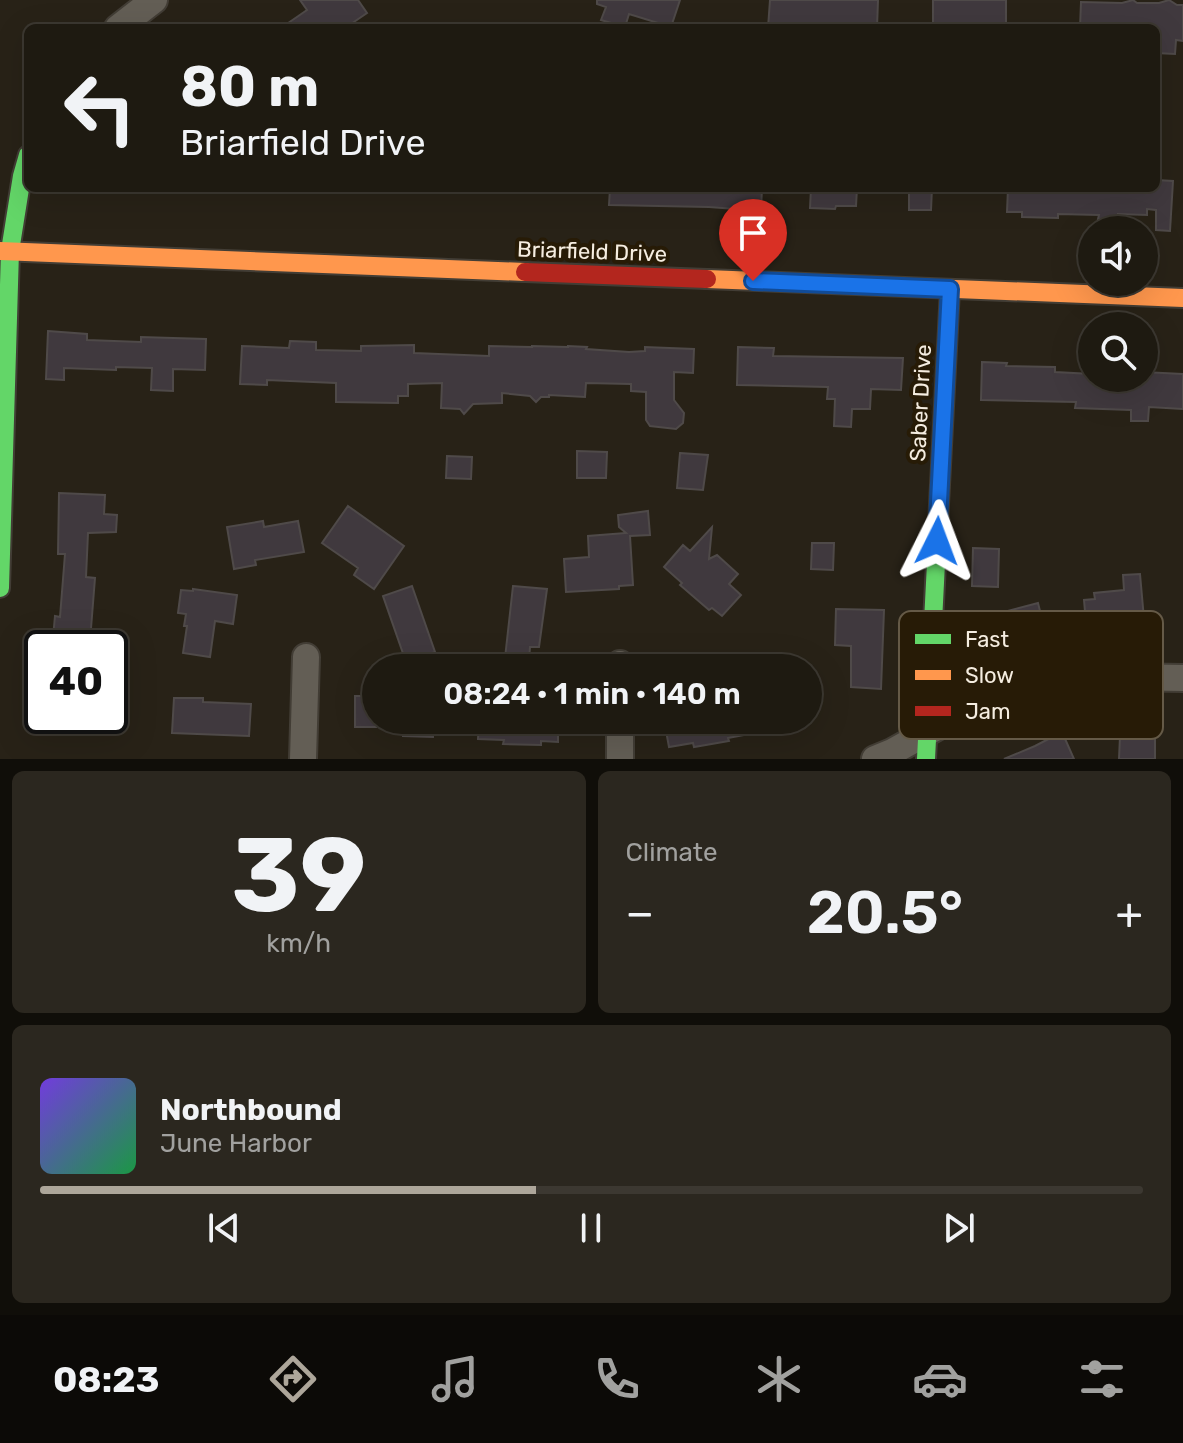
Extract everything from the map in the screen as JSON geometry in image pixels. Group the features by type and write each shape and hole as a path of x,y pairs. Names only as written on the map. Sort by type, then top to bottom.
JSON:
{"street":[{"path":"123,24 154,0"},
{"path":"0,588 5,251 24,169"},
{"name":"Briarfield Drive","path":"5,251 1183,298"},
{"name":"Saber Drive","path":"933,611 950,289"},
{"path":"303,759 306,657"},
{"path":"1163,678 1183,678"},
{"path":"620,734 620,759"},
{"path":"875,759 914,739"},
{"name":"Saber Drive","path":"926,759 927,739"}],"building":[{"path":"300,0 358,0 367,13 351,24 287,24 307,10"},
{"path":"597,0 680,0 672,24 661,24 629,14 626,24 615,24 601,20 606,7 597,4"},
{"path":"770,0 878,0 877,24 768,24"},
{"path":"933,0 1006,0 1006,24 933,24"},
{"path":"1169,0 1183,5 1183,41 1176,40 1175,54 1160,53 1160,24 1080,24 1081,2"},
{"path":"1160,180 1173,181 1170,231 1158,230 1156,210 1147,209 1147,215 1058,214 1058,218 1022,217 1022,212 1007,212 1008,192 1160,192"},
{"path":"610,192 762,192 761,211 609,205"},
{"path":"811,192 857,192 856,206 810,208"},
{"path":"909,192 932,192 931,210 909,210"},
{"path":"48,331 87,334 87,340 141,342 141,337 206,339 205,370 173,369 173,391 151,390 152,368 64,368 64,380 46,379"},
{"path":"290,341 316,342 316,350 361,351 361,346 414,345 414,353 489,356 489,346 568,346 629,352 645,351 645,347 694,349 693,373 674,372 674,400 684,413 683,423 676,429 650,426 646,420 646,392 631,391 631,384 586,383 585,397 549,395 536,402 530,396 502,393 502,403 473,404 464,414 460,409 441,408 442,383 408,384 408,396 398,396 398,403 336,402 336,383 267,380 267,385 240,384 242,346 289,348"},
{"path":"738,347 774,348 773,356 903,358 901,390 871,389 870,409 852,409 851,427 834,426 835,399 827,399 828,387 737,385"},
{"path":"982,362 1055,367 1055,372 1078,373 1078,392 1158,392 1158,373 1183,374 1183,409 1149,407 1148,421 1131,421 1131,410 1075,408 1076,402 981,400"},
{"path":"577,451 607,452 606,478 577,478"},
{"path":"680,453 708,455 703,490 677,488"},
{"path":"447,456 472,457 471,479 446,478"},
{"path":"59,493 105,495 104,514 117,515 116,532 88,533 86,577 95,578 91,630 54,630 55,616 60,617 65,554 58,554"},
{"path":"348,506 404,546 374,589 354,575 358,568 322,543"},
{"path":"648,511 650,535 630,536 633,585 619,586 619,589 566,592 564,559 589,557 588,536 626,533 619,527 618,515"},
{"path":"263,521 264,527 298,521 304,552 255,560 256,565 234,569 227,527"},
{"path":"712,527 709,559 717,555 738,574 729,584 741,595 722,616 712,608 709,610 664,567 683,545 690,551"},
{"path":"812,543 834,543 833,570 811,569"},
{"path":"973,548 999,549 998,587 972,586"},
{"path":"1140,574 1143,611 1085,611 1084,600 1095,599 1094,593 1124,590 1123,575"},
{"path":"412,586 435,652 403,654 383,596"},
{"path":"513,586 547,589 539,647 530,647 529,654 505,654"},
{"path":"181,590 237,595 233,624 215,621 210,657 183,653 187,626 184,626 186,614 178,613"},
{"path":"1038,603 1040,611 1008,611"},
{"path":"836,609 884,610 881,689 851,687 851,646 835,645"},
{"path":"355,696 362,696 362,727 355,727"},
{"path":"174,698 251,704 249,736 172,733"},
{"path":"403,734 433,734 433,737"},
{"path":"478,734 558,734 558,742 541,741 541,745 503,744 504,740 478,739"},
{"path":"667,734 749,734 694,747 693,743 669,747"},
{"path":"1048,739 1065,739 1074,759 1004,759"},
{"path":"1120,739 1155,739 1155,759 1119,759"}],"traffic: fast":[{"path":"0,588 10,251 24,169"},
{"path":"934,611 950,289"},
{"path":"926,759 927,739"}],"traffic: slow":[{"path":"0,251 525,272"},
{"path":"707,279 1183,298"}],"traffic: jam":[{"path":"525,272 707,279"}],"route":[{"path":"753,281 950,289 937,541"}]}
